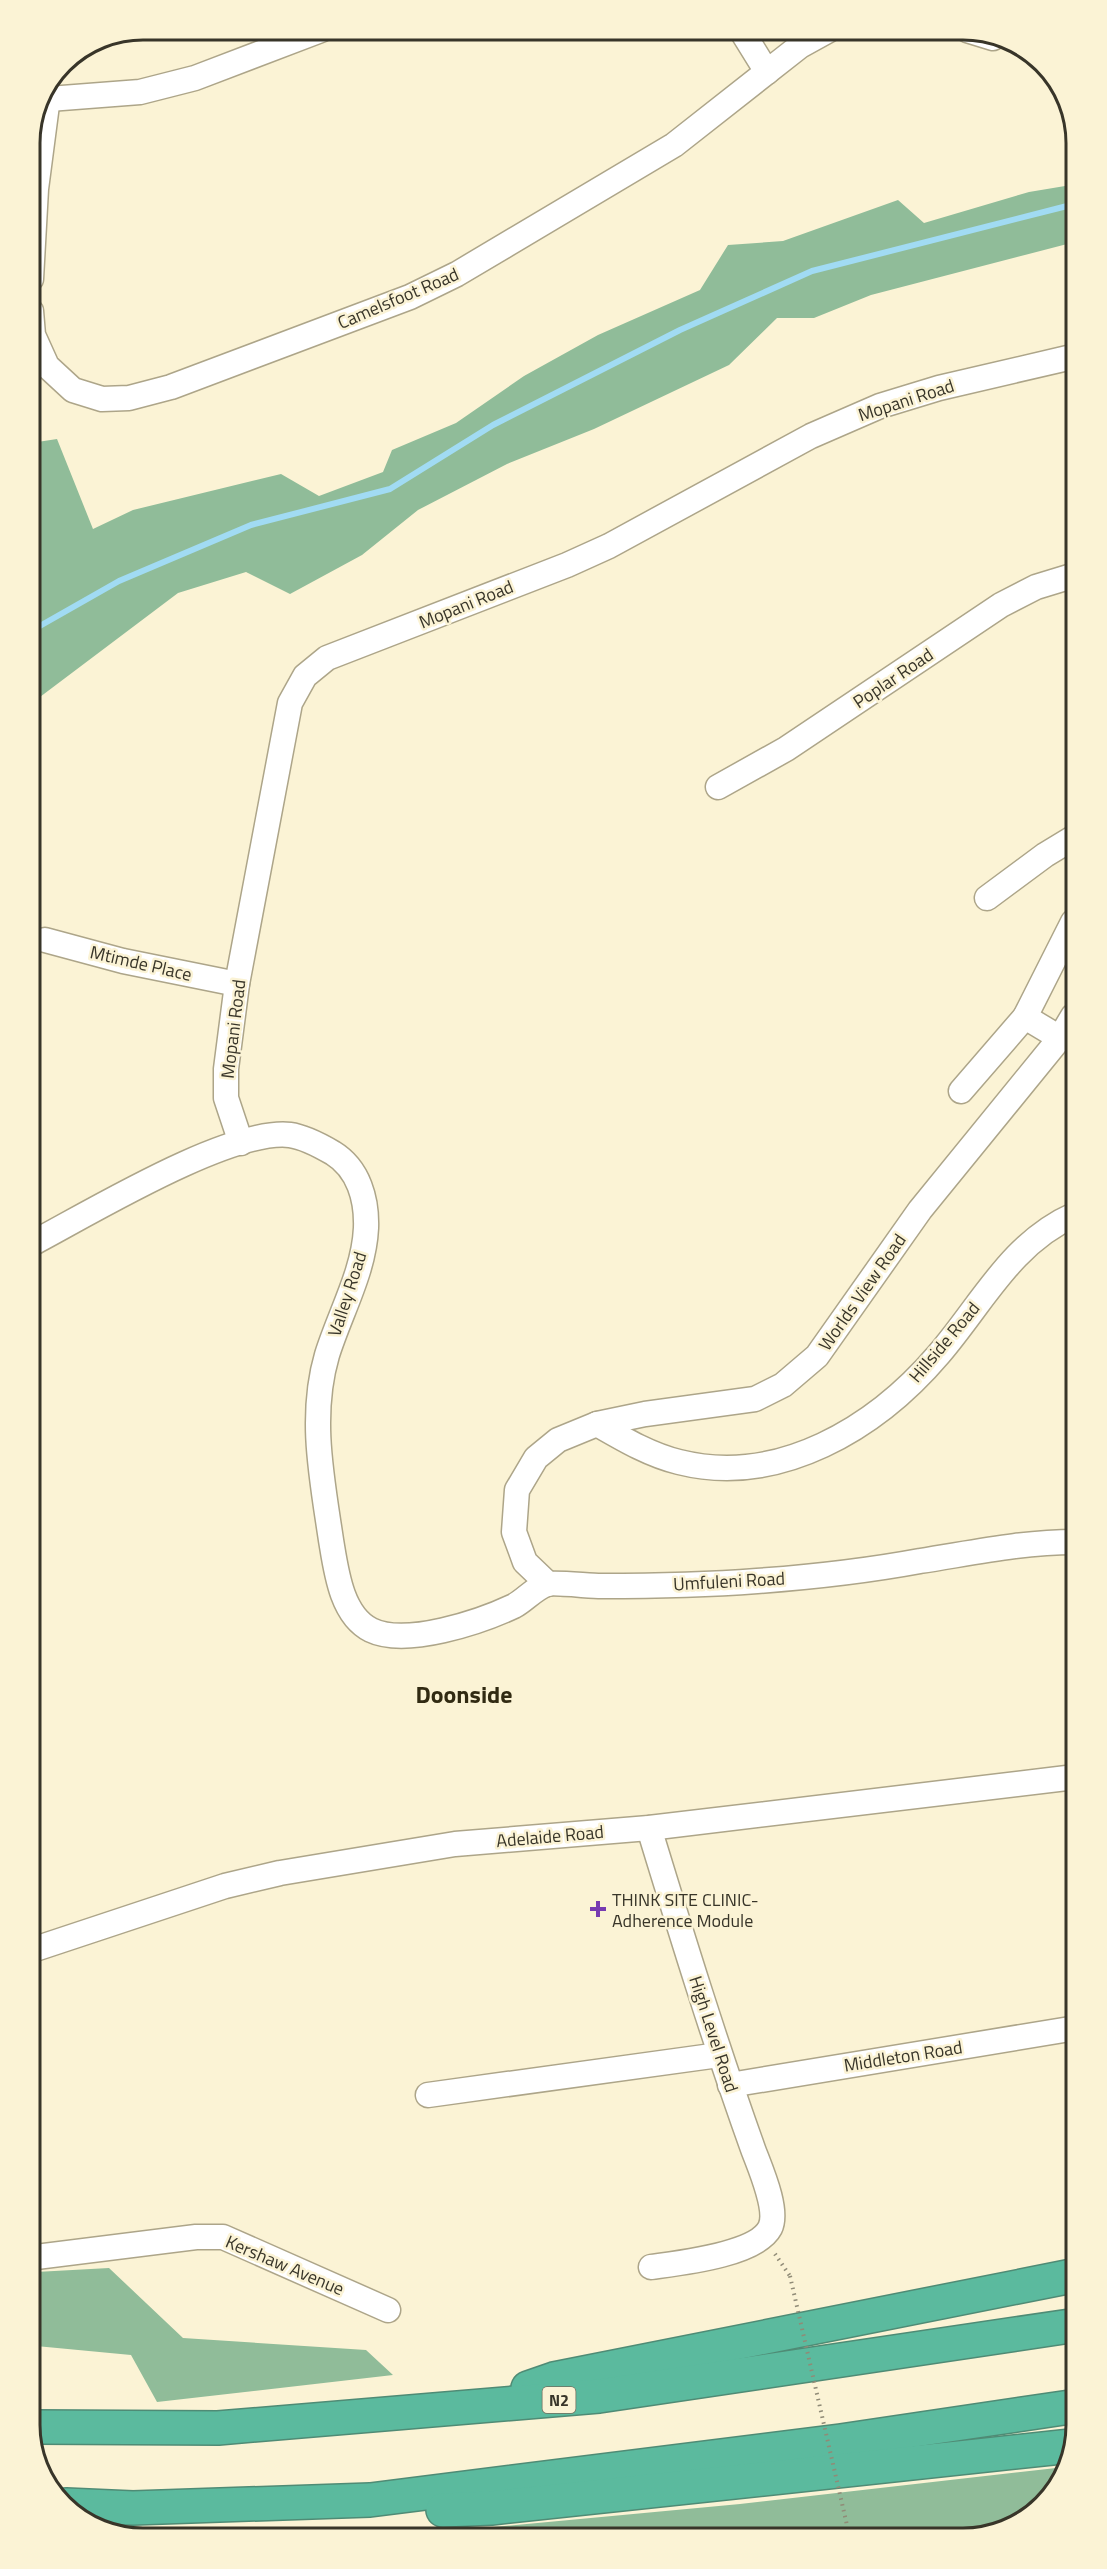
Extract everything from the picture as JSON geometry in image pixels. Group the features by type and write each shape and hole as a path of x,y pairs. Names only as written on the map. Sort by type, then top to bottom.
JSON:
{"highway":[{"path":"495,2406 529,2387 554,2379 1066,2277"},
{"name":"N2","path":"40,2427 218,2428 599,2397 1066,2327"},
{"path":"79,2506 133,2508 370,2500 840,2441 1066,2408"},
{"path":"370,2500 429,2511 491,2508 1064,2447"}],"street":[{"path":"51,98 140,92 195,78 294,40"},
{"path":"748,41 767,72"},
{"name":"Camelsfoot Road","path":"41,353 47,366 73,390 102,399 129,398 171,387 410,297 458,274 674,145 809,41"},
{"path":"41,151 46,111"},
{"name":"Mopani Road","path":"241,1143 226,1098 226,1069 237,984 290,703 305,675 327,658 567,565 609,546 812,436 880,406 939,388 1066,358"},
{"name":"Poplar Road","path":"718,787 786,749 1001,605 1036,587 1066,578"},
{"path":"987,898 1066,842"},
{"path":"961,1091 1025,1017 1066,936"},
{"name":"Mtimde Place","path":"45,940 123,961 237,984"},
{"path":"1025,1017 1060,1038"},
{"name":"Worlds View Road","path":"548,1584 525,1562 514,1532 517,1490 536,1458 558,1440 597,1424 645,1414 755,1399 783,1385 817,1356 920,1210 1066,1028"},
{"name":"Valley Road","path":"41,1239 180,1166 241,1143 267,1137 291,1135 319,1144 340,1157 356,1176 364,1198 366,1227 362,1257 326,1359 319,1400 318,1444 336,1568 346,1602 359,1623 375,1632 393,1635 426,1632 488,1617 518,1604 548,1584"},
{"name":"Hillside Road","path":"597,1424 635,1446 680,1462 738,1468 771,1465 800,1457 871,1418 914,1381 940,1354 1017,1254 1056,1223 1066,1219"},
{"name":"Umfuleni Road","path":"548,1584 618,1586 836,1575 1013,1545 1066,1542"},
{"name":"Adelaide Road","path":"40,1947 225,1886 280,1873 455,1844 649,1828 1066,1778"},
{"name":"High Level Road","path":"649,1828 719,2055 768,2190 772,2214 771,2227 763,2238 742,2248 695,2261 651,2267"},
{"name":"Middleton Road","path":"730,2085 1066,2030"},
{"path":"428,2096 719,2055"},
{"name":"Kershaw Avenue","path":"40,2257 195,2237 223,2237 388,2310"}],"path":[{"path":"790,2276 848,2528"}],"green space":[{"path":"1066,186 1066,244 871,295 814,318 777,318 729,365 594,429 507,464 418,510 362,555 290,594 246,572 178,593 41,696 41,441 57,439 93,529 133,510 281,474 319,496 383,472 392,450 456,423 524,376 598,335 700,290 728,245 783,241 898,200 924,223 1029,192"},
{"path":"109,2268 183,2338 366,2350 393,2375 157,2402 131,2355 40,2346 40,2272"},
{"path":"1057,2468 1041,2494 1026,2507 1009,2518 984,2527 484,2528 740,2504"}],"waterway":[{"path":"41,625 119,581 251,525 390,489 493,425 680,330 812,271 1066,206"}],"place":[{"name":"THINK SITE CLINIC- Adherence Module","path":"598,1909"}],"district":[{"name":"Doonside","path":"464,1694"}]}
